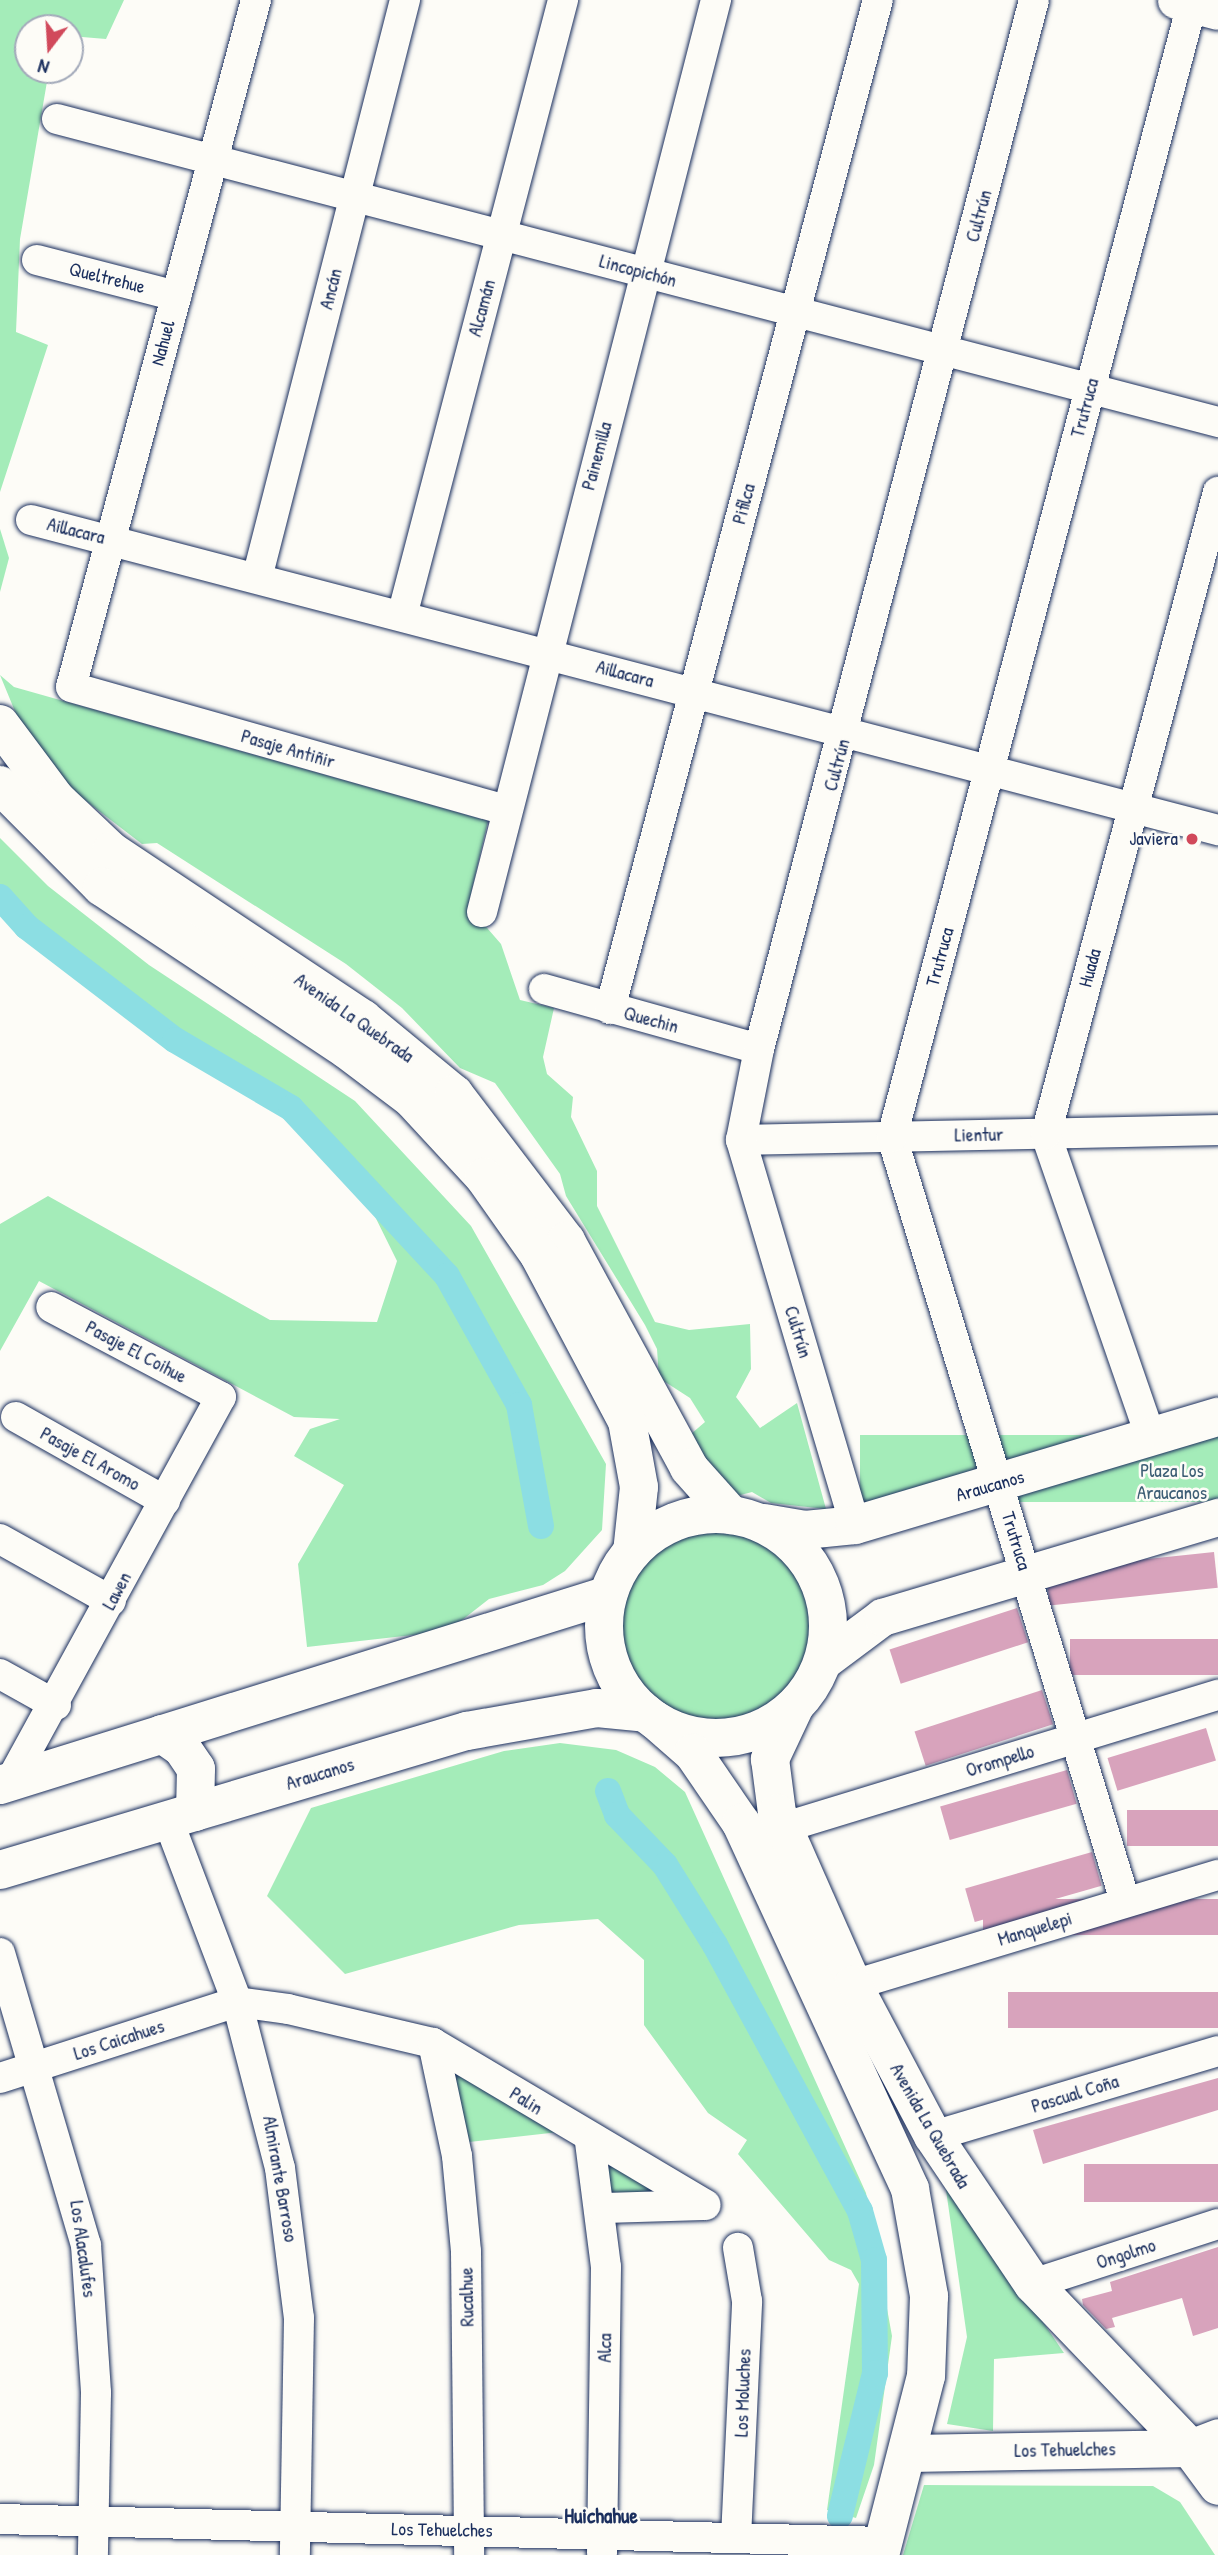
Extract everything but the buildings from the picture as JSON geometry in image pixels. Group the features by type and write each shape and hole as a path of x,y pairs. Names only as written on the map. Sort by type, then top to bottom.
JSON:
{"main road":[{"name":"Avenida La Quebrada","path":"0,724 56,799 111,851 363,1019 454,1094 566,1241 689,1468 745,1519"},
{"name":"Avenida La Quebrada","path":"0,785 102,887 357,1057 412,1099 484,1177 539,1255 627,1421 640,1498 632,1552"},
{"name":"Araucanos","path":"745,1519 805,1530 855,1525 1218,1417"},
{"path":"745,1519 794,1546 816,1575 827,1610 823,1661 795,1706 761,1729 727,1738 688,1735 650,1716 610,1663 603,1627 608,1595 632,1552 668,1524 745,1519"},
{"path":"5,1784 608,1595"},
{"name":"Avenida La Quebrada","path":"795,1706 770,1759 782,1828 853,1985 933,2136 1033,2284 1204,2442 1218,2486"},
{"name":"Araucanos","path":"0,1870 544,1714 650,1716"},
{"name":"Avenida La Quebrada","path":"650,1716 693,1753 741,1822 910,2189 925,2260 929,2336 910,2453 882,2549"},
{"path":"162,1734 182,1748 196,1769 182,1816"}],"street":[{"name":"Nahuel","path":"71,687 256,0"},
{"name":"Ancán","path":"257,578 405,0"},
{"name":"Alcamán","path":"402,616 563,0"},
{"name":"Painemilla","path":"482,912 505,810 716,0"},
{"name":"Pifilca","path":"610,1009 878,0"},
{"name":"Cultrún","path":"855,1525 741,1140 759,1049 846,732 1034,0"},
{"name":"Trutruca","path":"1125,1901 892,1137 1090,389 1195,5"},
{"name":"Lincopichón","path":"57,119 1218,422"},
{"name":"Queltrehue","path":"37,260 176,296"},
{"name":"Huada","path":"1046,1134 1218,492"},
{"name":"Aillacara","path":"31,520 1218,830"},
{"name":"Pasaje Antiñir","path":"71,687 505,810"},
{"name":"Quechin","path":"544,989 759,1049"},
{"name":"Lientur","path":"741,1140 1218,1130"},
{"path":"1046,1134 1151,1438"},
{"name":"Pasaje El Coihue","path":"51,1307 221,1397"},
{"name":"Lawen","path":"5,1784 56,1704 221,1397"},
{"name":"Pasaje El Aromo","path":"16,1417 165,1501"},
{"path":"823,1661 882,1618 1218,1517"},
{"path":"0,1539 111,1601"},
{"path":"0,1674 56,1704"},
{"name":"Orompello","path":"782,1828 1218,1695"},
{"name":"Almirante Barroso","path":"182,1816 268,2112 294,2268 295,2541"},
{"name":"Manquelepi","path":"853,1985 1218,1875"},
{"name":"Los Alacalufes","path":"0,1954 37,2067 86,2245 96,2382 93,2555"},
{"name":"Palin","path":"237,2002 433,2043 590,2142 706,2205 603,2208"},
{"name":"Los Caicahues","path":"0,2078 237,2002"},
{"name":"Rucalhue","path":"433,2043 463,2204 469,2543"},
{"name":"Pascual Coña","path":"933,2136 1218,2051"},
{"name":"Alca","path":"590,2142 603,2208 602,2545"},
{"name":"Ongolmo","path":"1033,2284 1218,2224"},
{"name":"Los Moluches","path":"737,2538 747,2301 738,2248"},
{"name":"Los Tehuelches","path":"910,2453 1204,2442"},
{"name":"Los Tehuelches","path":"0,2519 95,2521 295,2541 602,2545 737,2538 882,2549"}],"green space":[{"path":"0,0 124,0 106,39 84,37 84,14 14,14 14,84 47,84 20,239 16,332 48,345 0,492"},
{"path":"0,529 9,558 0,592"},
{"path":"0,675 14,687 488,821 468,906 501,944 520,1000 554,1008 543,1057 547,1074 573,1097 571,1117 597,1171 597,1206 655,1322 689,1330 750,1324 751,1369 736,1397 760,1428 797,1403 826,1509 771,1503 752,1492 733,1497 684,1440 705,1422 690,1398 659,1378 657,1349 645,1325 566,1196 560,1174 495,1083 460,1068 402,1008 346,964 157,843 142,844 56,778 21,726"},
{"path":"0,838 48,886 149,965 355,1101 471,1226 606,1464 602,1530 565,1571 543,1585 489,1599 448,1631 307,1647 298,1564 344,1485 294,1456 310,1429 340,1419 294,1417 39,1281 0,1351 0,1224 48,1196 270,1320 377,1322 397,1261 351,1168 291,1108 175,1040 27,927 0,897"},
{"name":"Plaza Los Araucanos","path":"860,1435 1218,1435 1218,1502 860,1502"},
{"path":"716,1525 755,1533 772,1542 787,1555 800,1570 809,1587 817,1626 809,1665 800,1682 787,1697 772,1710 755,1719 716,1727 677,1719 660,1710 645,1697 632,1682 623,1665 615,1626 623,1587 632,1570 645,1555 660,1542 677,1533"},
{"path":"560,1743 616,1750 655,1767 685,1792 866,2193 892,2336 874,2465 856,2518 827,2510 859,2284 851,2270 829,2260 738,2154 747,2140 708,2113 644,2025 644,1960 598,1919 519,1925 345,1974 267,1896 311,1808 504,1751"},
{"path":"453,2066 559,2132 469,2142"},
{"path":"600,2156 678,2198 609,2200"},
{"path":"944,2176 1064,2353 994,2359 993,2431 947,2424 967,2337"},
{"path":"924,2485 1153,2486 1180,2502 1215,2555 903,2555"}],"waterway":[{"path":"0,897 27,927 175,1040 291,1108 447,1276 519,1405 541,1526"},
{"path":"608,1791 617,1815 665,1865 715,1945 860,2211 874,2260 875,2373 840,2516"}],"place":[{"name":"Javiera","path":"1192,839"}],"district":[{"name":"Huichahue","path":"601,2516"}]}
